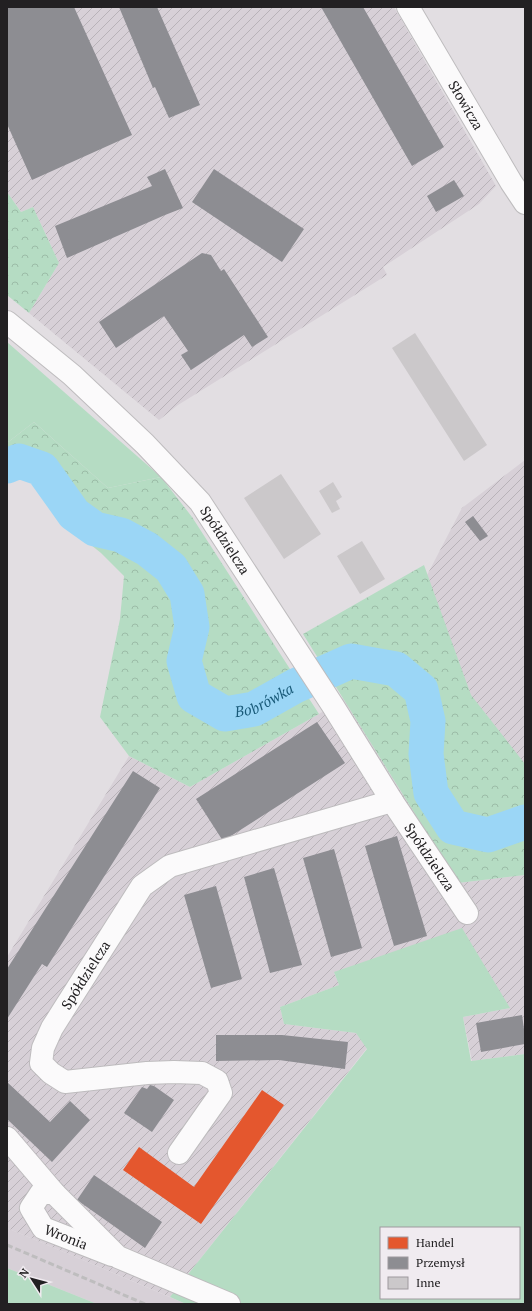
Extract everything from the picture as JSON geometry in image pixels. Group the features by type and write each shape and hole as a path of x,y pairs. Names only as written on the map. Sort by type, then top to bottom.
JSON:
{"street":[{"name":"Słowicza","path":"408,7 511,182 525,202"},
{"name":"Spółdzielcza","path":"7,322 72,375 145,444 200,502 295,650 333,706 392,801 467,913"},
{"name":"Spółdzielcza","path":"179,1153 221,1093 217,1081 202,1073 174,1072 147,1073 65,1082 51,1073 41,1063 43,1048 52,1028 142,886 170,866 392,801"},
{"name":"Wronia","path":"7,1138 54,1192 118,1257"},
{"name":"Wronia","path":"54,1192 41,1193 31,1208 43,1228 118,1257 229,1304"}],"shaded area":[{"path":"7,7 394,7 496,186 479,204 383,267 387,275 178,405 159,420 29,313 59,263 33,207 21,212 7,192"},
{"path":"525,460 525,783 400,627 462,508"},
{"path":"343,698 458,883 525,875 525,1054 472,1061 463,1017 510,1008 334,972 339,985 280,1007 284,1024 356,1033 367,1048 170,1297 7,1228 7,957 129,756 190,787 319,714"},
{"path":"7,1228 186,1304 97,1304 7,1268"}],"green space":[{"path":"7,192 21,212 33,207 59,263 29,313 7,295"},
{"path":"7,342 161,477 108,488 34,422 7,443"},
{"path":"34,422 108,488 161,477 192,517 319,714 190,787 129,756 100,717 120,619 124,576 101,553 61,521 28,477 13,473 7,478 7,443"},
{"path":"424,565 471,695 525,764 525,875 458,883 303,634"},
{"path":"462,928 510,1008 463,1017 471,1061 525,1054 525,1304 186,1304 170,1297 367,1049 356,1033 284,1024 280,1007 339,985 334,972"},
{"path":"7,1268 97,1304 7,1304"}],"building: Handel":[{"path":"262,1090 284,1105 201,1224 123,1170 139,1147 194,1187"}],"building: Przemysł":[{"path":"7,7 74,7 132,135 32,180 7,124"},
{"path":"119,7 157,7 200,105 169,118 155,87 153,88"},
{"path":"321,7 363,7 444,147 412,166"},
{"path":"165,169 183,208 67,258 55,226 152,186 147,177"},
{"path":"214,169 304,229 282,262 192,202"},
{"path":"454,180 464,196 436,212 427,196"},
{"path":"202,253 211,255 221,271 224,269 268,337 252,347 244,335 191,370 181,355 188,351 164,316 116,348 99,322"},
{"path":"473,516 488,536 480,541 465,522"},
{"path":"317,722 345,763 223,841 196,799"},
{"path":"133,771 160,788 47,967 42,964 7,1019 7,969"},
{"path":"397,836 427,936 394,946 365,846"},
{"path":"334,849 362,948 331,957 303,858"},
{"path":"274,868 302,965 270,973 244,877"},
{"path":"216,886 242,979 211,988 184,895"},
{"path":"522,1015 525,1044 481,1052 476,1023"},
{"path":"216,1035 282,1035 348,1042 345,1069 279,1060 216,1061"},
{"path":"7,1082 50,1122 70,1101 90,1120 52,1162 7,1119"},
{"path":"150,1085 154,1086 174,1100 152,1132 124,1113 142,1087 147,1089"},
{"path":"94,1175 162,1222 145,1248 77,1200"}],"building: Inne":[{"path":"415,333 487,445 464,461 392,348"},
{"path":"281,474 321,534 284,559 244,498"},
{"path":"333,482 342,497 336,501 340,509 332,513 319,491"},
{"path":"362,541 385,579 360,594 337,556"}],"waterway":[{"name":"Bobrówka","path":"7,466 19,461 42,469 74,514 95,529 121,535 147,549 171,568 187,594 192,627 184,661 194,696 225,714 254,709 295,686 351,661 396,669 421,690 428,721 426,754 431,793 453,827 488,835 525,822"}],"railway":[{"path":"7,1245 145,1304"}]}
